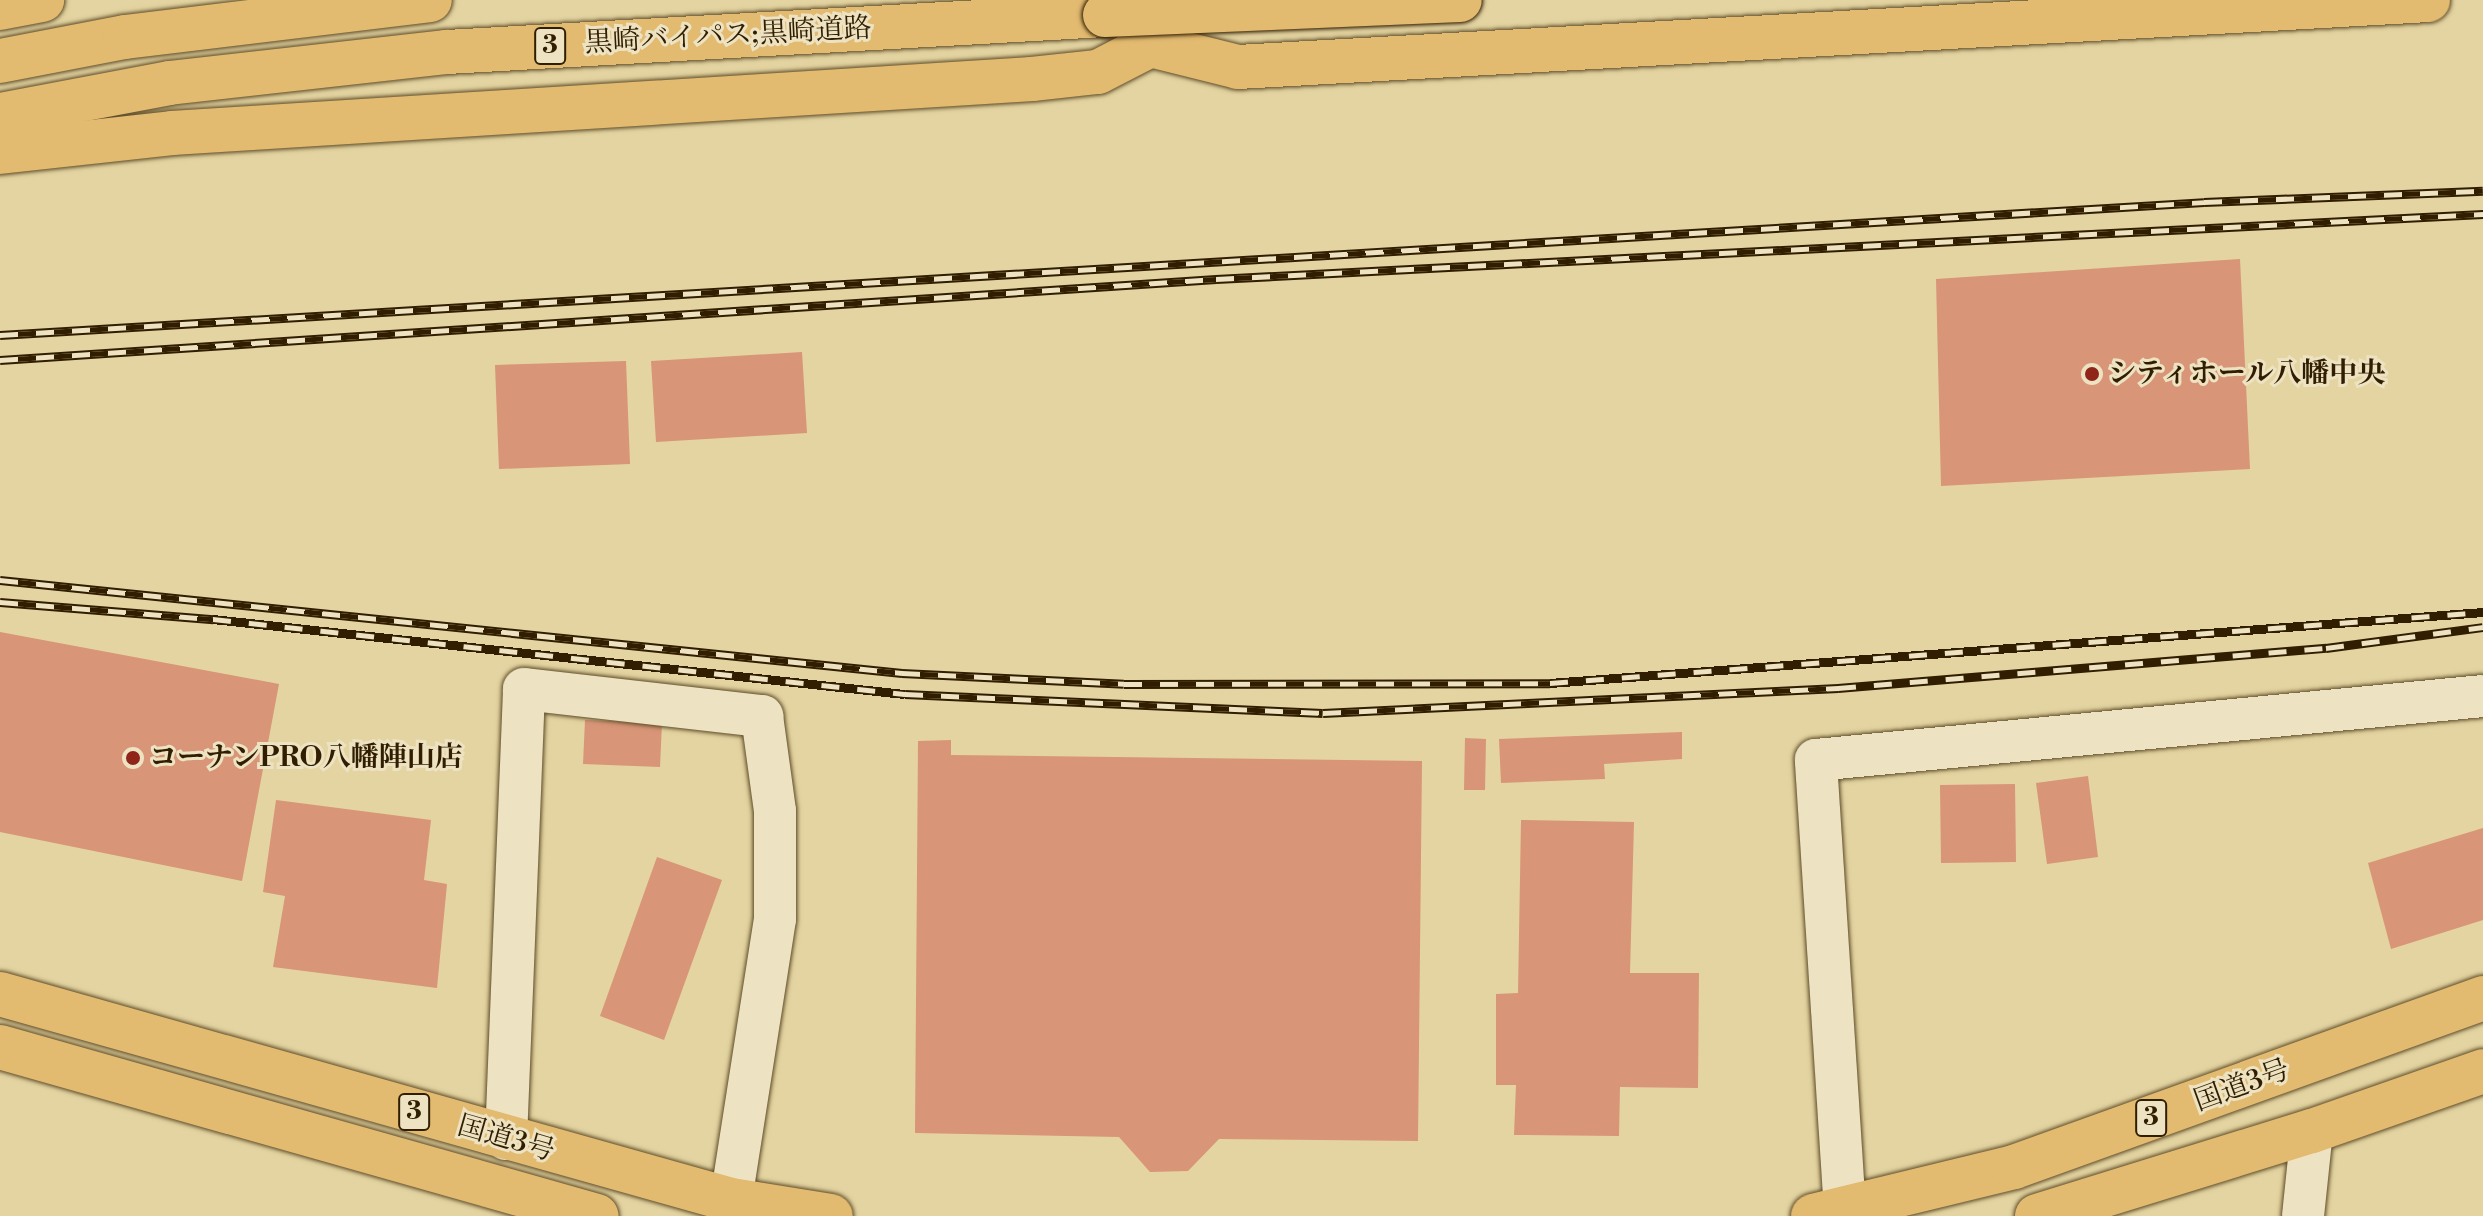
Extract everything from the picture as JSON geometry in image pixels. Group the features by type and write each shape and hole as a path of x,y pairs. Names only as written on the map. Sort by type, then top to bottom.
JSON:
{"highway":[{"path":"0,8 42,0"},
{"path":"0,61 125,37 430,0"},
{"path":"1131,0 1150,45"},
{"path":"1150,45 1162,0"},
{"name":"黒崎バイパス;黒崎道路","path":"0,115 169,83 447,52 1460,0"},
{"path":"0,152 172,133 1098,72 1150,45 1238,67 2428,0"},
{"name":"国道3号","path":"0,994 731,1200 831,1216"},
{"name":"国道3号","path":"1829,1213 2014,1167 2483,998"},
{"name":"国道3号","path":"0,1047 538,1208 597,1216"},
{"name":"3","path":"2037,1216 2312,1131 2483,1071"}],"street":[{"path":"506,1139 524,689 762,716 775,811 775,919 731,1200"},
{"path":"1829,1213 1816,760 2483,696"},
{"path":"2303,1216 2312,1131"}],"building":[{"name":"シティホール八幡中央","path":"2240,259 2250,469 1941,486 1936,279"},
{"path":"802,352 807,433 656,442 651,361"},
{"path":"626,361 630,464 499,469 495,365"},
{"name":"コーナンPRO八幡陣山店","path":"0,632 279,684 242,881 0,832"},
{"path":"585,720 662,723 660,767 583,764"},
{"path":"1682,732 1682,759 1604,764 1605,779 1501,783 1499,739"},
{"path":"1465,738 1486,739 1485,790 1464,790"},
{"path":"951,740 951,755 1422,761 1418,1141 1219,1139 1188,1171 1150,1172 1119,1137 915,1133 918,741"},
{"path":"2088,776 2098,857 2047,864 2036,783"},
{"path":"2015,784 2016,862 1941,863 1940,785"},
{"path":"276,800 431,820 424,880 447,884 437,988 273,967 285,896 263,892"},
{"path":"1521,820 1634,822 1630,973 1699,973 1698,1088 1620,1087 1619,1136 1514,1135 1516,1085 1496,1085 1496,994 1518,993"},
{"path":"2483,828 2483,920 2391,949 2368,863"},
{"path":"657,857 722,880 664,1040 600,1016"}],"railway":[{"path":"0,335 2204,202 2483,191"},
{"path":"0,360 1216,279 2483,214"},
{"path":"0,580 902,673 1124,684 1550,683 2483,612"},
{"path":"0,602 213,619 905,694 1323,713 1838,688 2326,648 2483,627"}],"place":[{"name":"シティホール八幡中央","path":"2092,374"},
{"name":"コーナンPRO八幡陣山店","path":"133,758"}]}
